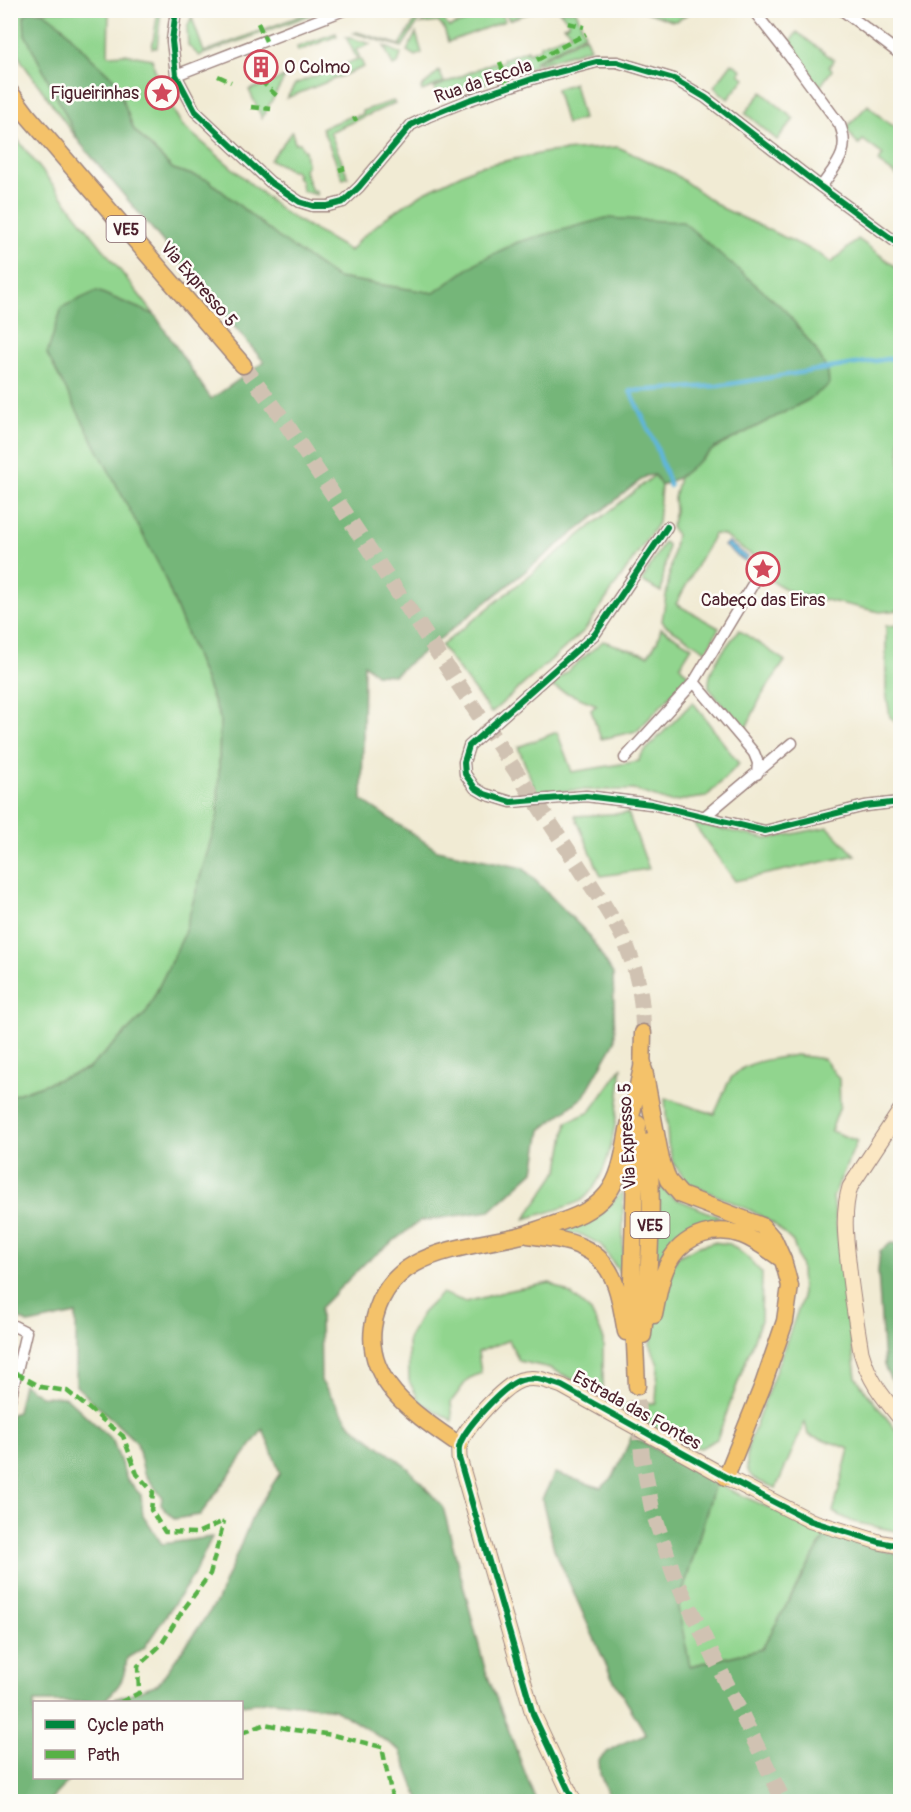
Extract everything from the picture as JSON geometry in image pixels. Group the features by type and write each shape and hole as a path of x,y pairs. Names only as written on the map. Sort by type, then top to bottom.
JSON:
{"main road":[{"name":"Via Expresso 5","path":"10,92 243,365"},
{"name":"Via Expresso 5","path":"637,1393 632,1282 635,1170 643,1033"},
{"name":"VE5","path":"459,1445 433,1428 399,1400 384,1380 378,1368 372,1344 372,1331 378,1305 392,1283 411,1265 423,1259 449,1250 524,1234 579,1216 608,1193 619,1171 643,1063"},
{"name":"VE5","path":"643,1063 661,1160 668,1180 681,1195 762,1226 774,1240 783,1260 790,1286 785,1321 763,1385 726,1477"},
{"name":"VE5","path":"637,1393 666,1269 672,1256 683,1245 710,1232 727,1231 743,1235 783,1260"},
{"name":"VE5","path":"524,1234 563,1240 583,1247 598,1256 609,1270 617,1287 637,1393"}],"street":[{"name":"Rua da Escola","path":"176,10 172,41 176,75 195,111 270,182 300,202 313,206 328,206 343,202 359,187 411,125 429,116 524,81 597,62 616,62 674,79 706,98 900,245"},
{"path":"176,75 344,10"},
{"path":"753,10 840,125 845,137 844,151 821,187"},
{"path":"842,10 900,54"},
{"path":"667,527 595,634 469,747 464,762 465,774 475,788 485,794 511,802 586,796 651,804 765,831 865,806 900,802"},
{"path":"625,758 694,682 759,574"},
{"path":"694,682 754,753 758,763 757,774"},
{"path":"704,817 792,743"},
{"path":"900,1111 850,1187 846,1200 846,1240 861,1352 877,1390 900,1418"},
{"path":"10,1324 26,1332 10,1400"},
{"name":"Estrada das Fontes","path":"459,1445 467,1430 500,1394 518,1381 537,1378 562,1386 726,1477 811,1521 879,1542 900,1546"},
{"path":"459,1445 461,1470 533,1714 573,1802"}],"green space":[{"path":"505,10 535,11 509,20"},
{"path":"10,11 30,11 24,16 25,34 80,143 22,62 11,38"},
{"path":"30,11 43,12 61,25 115,80 134,130 173,169 208,180 279,238 337,278 434,293 479,261 518,242 606,218 683,222 784,309 816,350 828,372 829,385 808,400 715,448 679,477 661,486 655,475 646,476 394,675 376,674 364,664 362,800 437,850 523,868 589,935 613,974 615,1041 584,1096 541,1130 534,1171 490,1211 420,1221 366,1262 320,1308 321,1381 350,1424 408,1468 443,1507 485,1669 536,1801 420,1801 400,1750 335,1709 273,1701 243,1705 243,1701 109,1701 158,1684 216,1603 254,1513 280,1473 263,1429 200,1515 174,1519 161,1505 162,1497 144,1473 137,1443 76,1386 76,1314 29,1324 11,1314 11,1096 88,1069 146,1013 183,937 218,815 220,718 162,571 47,354 62,307 97,291 155,315 211,399 264,362 80,143 25,34 24,16"},
{"path":"40,11 109,11 108,55 125,54 152,59 159,86 182,125 285,213 350,251 359,240 385,218 423,193 476,167 548,152 618,147 673,173 722,208 818,253 831,263 858,239 900,270 900,610 880,612 793,593 768,579 756,558 723,535 714,534 676,604 719,628 706,651 665,625 662,621 676,534 671,527 679,477 715,448 808,400 479,261 434,293 337,278 279,238 208,180 173,169 134,130 115,80 61,25"},
{"path":"158,11 161,11 157,48 152,48"},
{"path":"194,11 196,11 192,18 204,52 313,11 321,11 199,56 188,45 187,28"},
{"path":"421,11 425,11 402,47 354,33 400,45"},
{"path":"431,11 439,11 449,27 497,11 501,11 505,21 448,42 444,28 438,22 421,24"},
{"path":"559,11 576,11 585,34 535,61 535,66 438,97 434,88 494,62 495,64 504,61 503,59 528,50 529,53 540,48 540,45 572,33 564,26 568,24 568,21"},
{"path":"644,11 687,11 687,14 677,21 672,21"},
{"path":"797,32 834,60 829,67 832,70 819,88 788,45"},
{"path":"336,33 337,36 298,51 297,47"},
{"path":"416,33 422,53 415,56 407,51"},
{"path":"585,36 590,48 539,64 538,61"},
{"path":"346,37 371,44 356,50 359,56 356,57"},
{"path":"384,46 401,54 398,64 393,66"},
{"path":"360,58 364,67 287,98 295,84"},
{"path":"732,63 742,70 739,74 745,78 728,99 714,87"},
{"path":"439,71 444,82 422,91 421,88"},
{"path":"285,77 262,118 249,90"},
{"path":"574,83 583,119 566,124 556,89"},
{"path":"762,92 794,119 777,140 745,113"},
{"path":"393,101 395,103 330,132 348,177 343,179 322,128"},
{"path":"868,105 885,121 900,130 900,178 878,162 883,155 863,140 858,145 846,128"},
{"path":"10,130 155,315 97,291 162,571 220,718 218,815 183,937 146,1013 88,1069 11,1096"},
{"path":"292,132 295,143 300,143 305,150 307,166 304,169 312,191 315,190 317,195 302,191 301,181 293,169 291,171 270,160"},
{"path":"655,475 661,486 658,523 585,630 491,713 441,646"},
{"path":"664,542 668,545 661,592 642,581"},
{"path":"900,625 900,727 890,717 886,691 886,626"},
{"path":"661,628 692,647 680,666 689,676 637,731 601,739 591,710 597,705 550,686 603,641 648,655 657,642"},
{"path":"739,630 785,661 762,695 744,732 709,688 714,664"},
{"path":"693,702 739,764 706,797 670,802 635,790 573,790 537,794 518,747 557,732 572,772 639,761 640,756"},
{"path":"628,813 649,869 601,876 575,816"},
{"path":"693,823 767,839 828,827 855,855 735,881"},
{"path":"796,1055 824,1059 839,1079 840,1106 831,1131 857,1141 833,1197 856,1377 900,1435 900,1532 853,1522 833,1512 849,1449 808,1435 805,1422 776,1488 750,1475 747,1464 748,1446 802,1299 801,1267 793,1242 774,1224 752,1211 688,1183 673,1163 668,1144 665,1098 714,1114 728,1083 740,1069 758,1062"},
{"path":"622,1067 616,1120 608,1157 593,1188 578,1202 525,1219 559,1169 567,1122 590,1112"},
{"path":"655,1180 672,1197 720,1217 677,1238 655,1266"},
{"path":"623,1191 623,1277 601,1245 582,1235 562,1232 593,1219"},
{"path":"713,1242 730,1244 762,1273 761,1320 717,1439 701,1448 688,1446 615,1405 656,1403 658,1365 650,1344 667,1277 677,1257 696,1247"},
{"path":"891,1243 900,1244 900,1388 890,1378 884,1365 878,1272 880,1251"},
{"path":"550,1283 572,1295 591,1312 603,1337 603,1395 550,1368 519,1361 509,1340 478,1352 481,1373 468,1379 451,1402 453,1421 420,1402 409,1381 408,1339 422,1313 442,1293 466,1302"},
{"path":"23,1384 41,1396 66,1397 113,1441 127,1480 141,1495 143,1516 162,1544 212,1537 193,1576 144,1648 127,1658 120,1683 104,1701 33,1701 33,1779 70,1779 49,1801 11,1801 10,1415 17,1412"},
{"path":"632,1436 715,1483 678,1608 690,1666 762,1649 826,1534 900,1555 900,1801 610,1801 600,1774 599,1760 615,1747 646,1734 611,1676 554,1549 542,1499 555,1473 601,1488 613,1477"},
{"path":"715,1483 826,1534 762,1649 689,1666 678,1609"}],"water":[{"path":"728,542 748,557 745,561 724,546"}],"waterway":[{"path":"670,486 655,443 630,391 717,386 900,357"}],"tunnel":[{"path":"243,365 283,419 616,924 638,980 643,1033"},
{"path":"637,1400 642,1456 652,1509 674,1575 784,1802"}],"marked path":[{"path":"258,23 266,41"},
{"path":"568,23 584,27"},
{"path":"537,60 586,34"},
{"path":"500,62 508,87"},
{"path":"218,76 231,82"},
{"path":"260,80 278,97"},
{"path":"251,107 271,109"},
{"path":"354,117 356,121"},
{"path":"339,170 345,168"},
{"path":"16,1373 41,1387 67,1391 123,1436 137,1474 153,1492 151,1510 165,1532 197,1533 224,1521"},
{"path":"123,1701 139,1693 138,1666 161,1645 210,1574 224,1521"},
{"path":"243,1733 265,1724 333,1735 382,1747 393,1802"}],"cycle path":[{"path":"176,10 172,41 176,75 195,111 270,182 300,202 313,206 328,206 343,202 359,187 411,125 429,116 532,79 597,62 617,62 674,79 706,98 900,245"},
{"path":"667,527 595,634 469,746 464,762 465,774 475,788 485,794 511,802 586,796 651,804 765,831 865,806 900,802"},
{"path":"574,1802 533,1714 459,1458 459,1446 469,1428 505,1390 521,1380 532,1379 562,1386 726,1477 811,1521 879,1542 900,1546"}],"place":[{"name":"O Colmo","path":"261,67"},
{"name":"Figueirinhas","path":"162,93"},
{"name":"Cabeço das Eiras","path":"763,569"}]}
